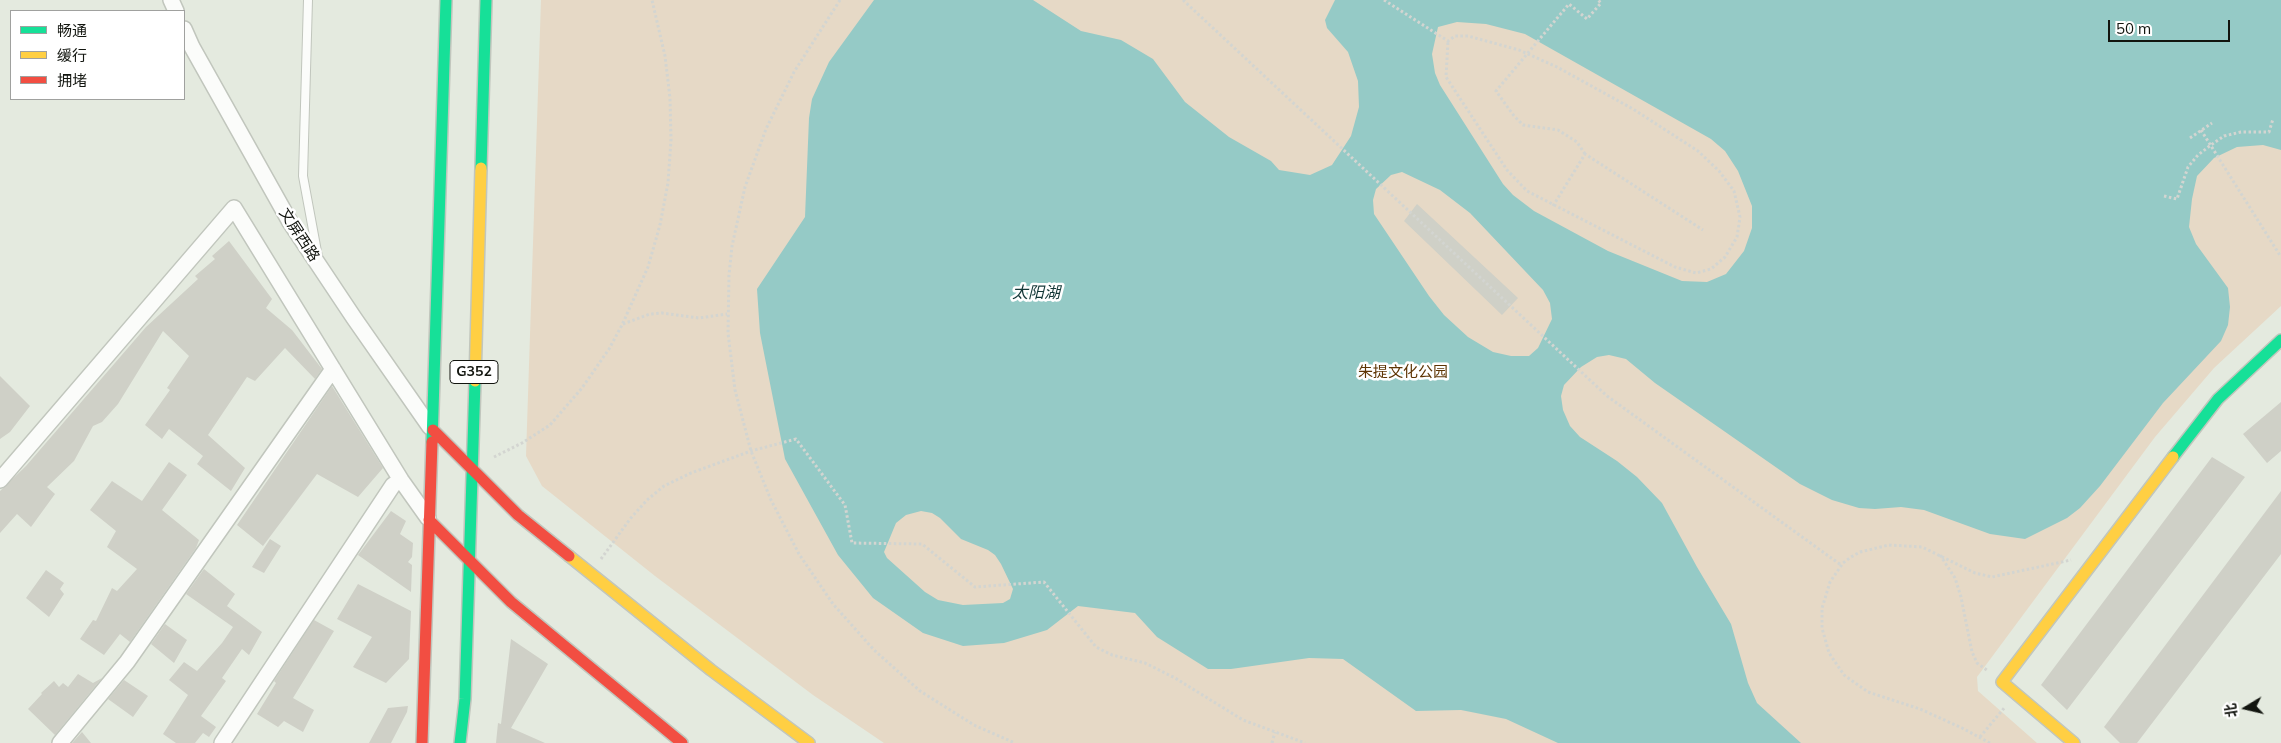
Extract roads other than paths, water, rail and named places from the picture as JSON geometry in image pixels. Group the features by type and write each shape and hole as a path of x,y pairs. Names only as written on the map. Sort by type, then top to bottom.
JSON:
{"main road":[{"name":"G352","path":"422,743 446,0"},
{"name":"G352","path":"460,743 465,699 486,0"},
{"path":"2074,743 2002,682 2218,399 2281,340"},
{"path":"433,430 518,515 711,670 809,743"},
{"path":"429,520 511,602 682,743"}],"street":[{"name":"文屏西路","path":"185,31 290,222 354,318 433,430"},
{"path":"0,480 234,208 401,480 429,520"},
{"path":"60,743 128,662 333,369"},
{"path":"222,743 387,493 393,485 401,480"}],"lane":[{"path":"308,0 303,176 319,265"}],"water":[{"name":"太阳湖","path":"874,0 1033,0 1081,31 1121,40 1153,59 1185,102 1229,137 1271,161 1279,170 1310,175 1332,165 1351,136 1359,107 1358,81 1348,52 1327,28 1325,20 1335,0 2281,0 2281,150 2263,145 2237,147 2214,158 2197,176 2189,227 2196,244 2228,288 2230,307 2228,325 2221,341 2163,403 2100,486 2080,508 2067,518 2025,539 1990,534 1924,510 1901,507 1859,508 1832,500 1800,484 1655,383 1626,359 1609,355 1597,357 1581,367 1564,385 1561,396 1563,410 1570,426 1580,437 1617,461 1637,477 1662,503 1731,624 1748,683 1757,703 1801,743 1558,743 1506,719 1461,710 1416,711 1343,659 1309,658 1231,669 1208,669 1157,637 1135,613 1078,606 1047,630 1004,643 963,646 923,633 873,598 838,555 785,459 760,333 757,289 805,217 809,118 812,99 829,62","holes":["1457,22 1486,24 1525,34 1711,139 1725,151 1738,171 1752,206 1752,228 1744,251 1726,274 1707,282 1682,281 1608,251 1534,211 1513,195 1503,184 1440,85 1435,73 1432,54 1438,27","1402,172 1440,190 1470,213 1543,290 1550,303 1552,319 1538,348 1529,356 1511,356 1493,352 1468,337 1444,315 1429,296 1374,214 1373,200 1376,189 1391,175","921,511 932,513 940,518 961,539 988,550 995,555 1013,589 1010,599 1003,603 963,605 938,600 925,592 887,558 884,552 896,523 906,515"]}],"park label":[{"name":"朱提文化公园","path":"1403,372"}]}
